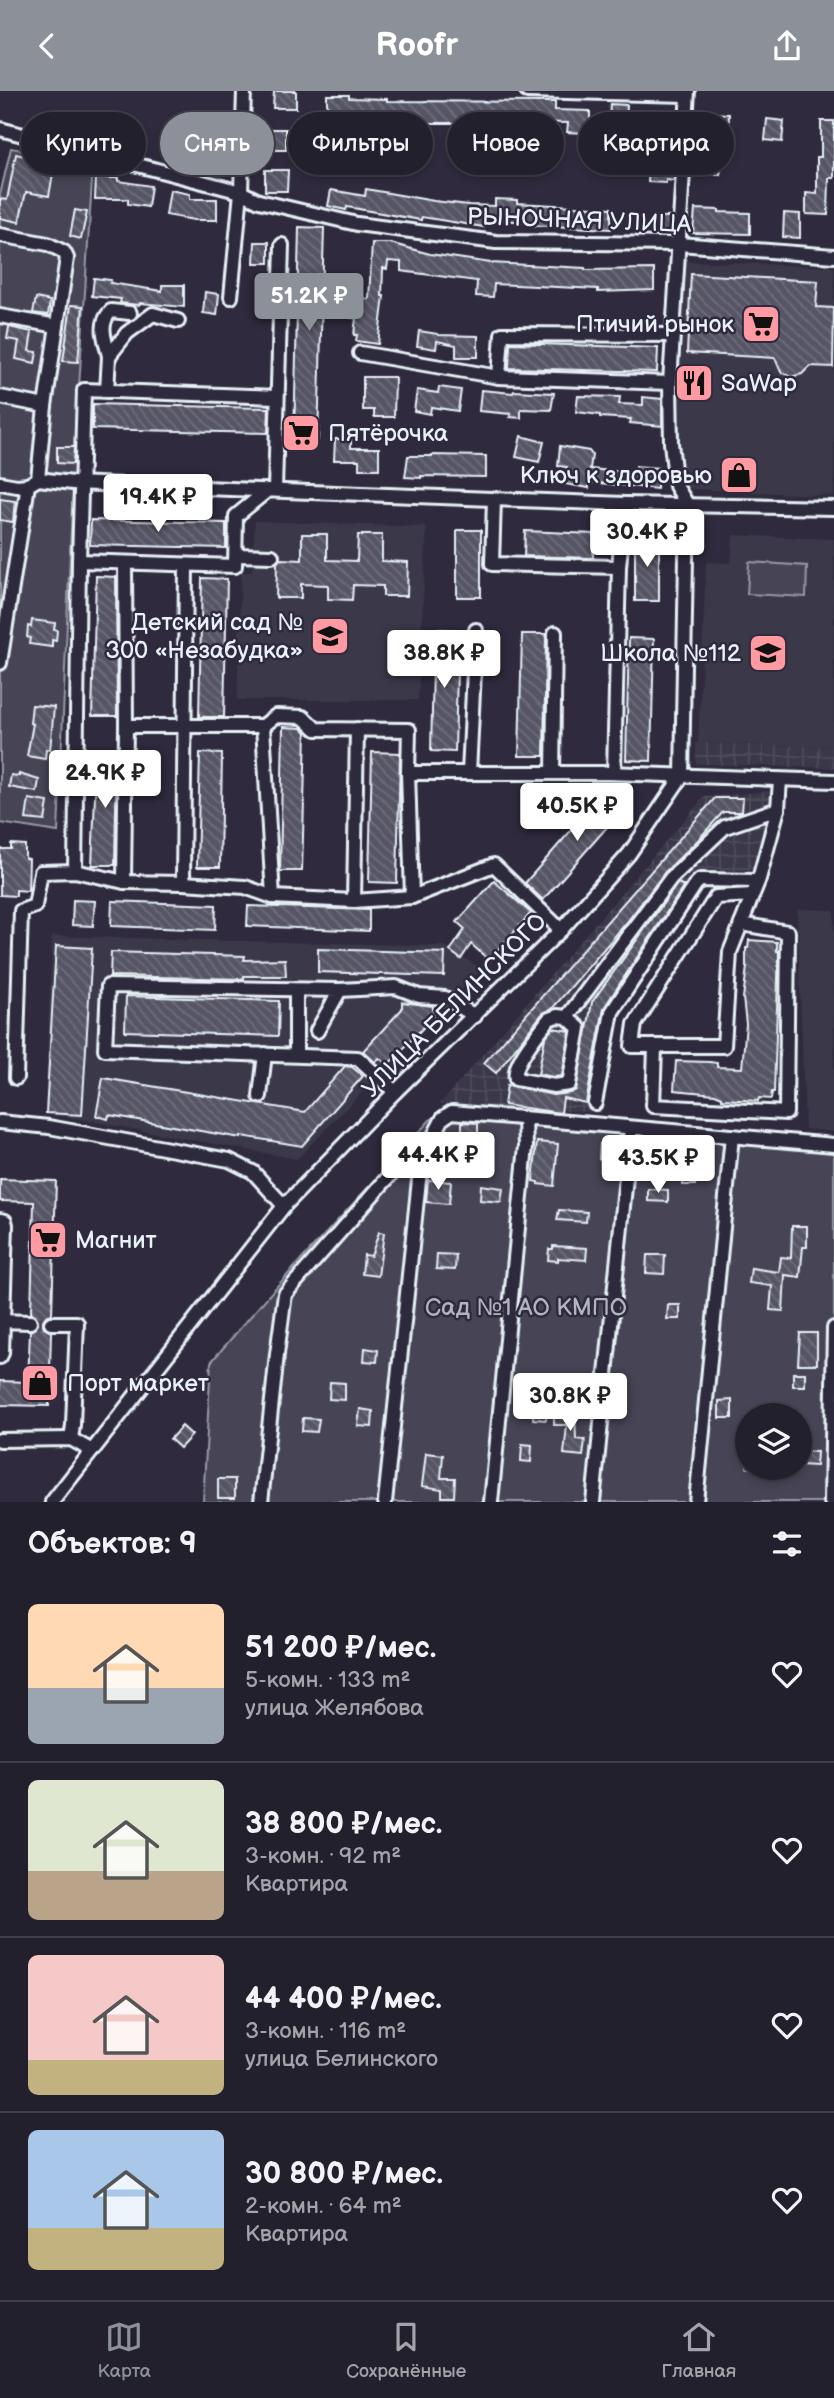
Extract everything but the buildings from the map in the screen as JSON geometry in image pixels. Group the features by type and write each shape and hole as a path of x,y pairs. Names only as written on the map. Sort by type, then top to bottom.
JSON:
{"street":[{"path":"230,297 241,192 244,91"},
{"path":"527,91 687,93 670,383 671,443 676,487 687,504 681,776"},
{"name":"РЫНОЧНАЯ УЛИЦА","path":"0,129 241,192 259,201 357,223 496,242 679,244 834,255"},
{"path":"0,235 48,244 64,252 67,258 33,482 15,568 0,663"},
{"path":"271,491 282,245"},
{"path":"107,391 109,355 102,330 105,317 111,311 130,313"},
{"path":"109,355 127,333 153,314 178,321"},
{"path":"0,316 57,326"},
{"path":"499,377 502,334 673,335"},
{"path":"360,353 499,377 670,383"},
{"path":"75,871 84,390 277,397"},
{"path":"0,397 45,406"},
{"path":"0,482 17,486 33,482 81,483 625,504 834,508"},
{"path":"79,561 235,566 236,516 271,491"},
{"path":"494,499 492,563 619,567"},
{"path":"614,773 619,567 625,504"},
{"path":"236,555 271,556"},
{"path":"124,882 125,563"},
{"path":"0,565 15,568"},
{"path":"183,883 186,565"},
{"path":"469,773 476,630"},
{"path":"553,773 555,633"},
{"path":"125,726 263,726 276,716 303,717 316,729 408,730 412,897"},
{"path":"263,726 273,897"},
{"path":"354,901 357,729"},
{"path":"408,773 614,773 834,781"},
{"name":"УЛИЦА БЕЛИНСКОГО","path":"52,1502 284,1206 395,1092 561,930 629,854 681,776"},
{"path":"753,895 716,897 635,1024 632,1046 724,1046 730,952 753,895 758,881 778,809 780,780"},
{"path":"567,1017 671,878 725,827 778,809"},
{"path":"16,1078 21,911 35,907 41,872 75,871 124,882 245,887 273,897 354,901 412,897 494,865 561,930"},
{"path":"595,1103 612,1012 695,885 700,880 758,881"},
{"path":"655,1047 653,1106 786,1113 788,932 741,925"},
{"path":"395,1092 358,1058 105,1049 108,986 296,991 396,987 419,996 446,998 475,1016"},
{"path":"317,1031 340,990"},
{"path":"296,991 296,1054"},
{"path":"556,1016 567,1017 579,1028 569,1084 554,1086 516,1079 515,1072 519,1062 549,1019 556,1016"},
{"path":"260,1096 265,1053"},
{"path":"384,1502 421,1161 443,1118 452,1112 834,1145"},
{"path":"491,1502 526,1146 525,1120"},
{"path":"0,1122 42,1126 229,1160 253,1172 284,1206"},
{"path":"593,1502 631,1128"},
{"path":"696,1502 732,1136"},
{"path":"261,1502 285,1294 408,1155 425,1152"},
{"path":"0,1220 5,1221 6,1225 0,1357"},
{"path":"2,1321 30,1322"},
{"path":"51,1322 77,1323 74,1425 71,1439"},
{"path":"831,1502 834,1328"},
{"path":"0,1440 71,1439 92,1451"}],"shaded area":[{"path":"683,261 834,267 834,496 691,489 680,486 676,469"},
{"name":"Детский сад № 300 «Незабудка»","path":"255,521 427,527 418,700 237,700 241,572 252,572"},
{"name":"Школа №112","path":"733,535 834,539 834,747 698,743 706,562 731,563"},
{"path":"696,743 834,747 834,768 696,764"},
{"path":"772,791 754,870 701,872 615,1020 602,1113 440,1104 704,797"},
{"path":"797,909 834,910 834,1132 805,1129"},
{"path":"52,936 445,946 482,969 297,1159 45,1113"}],"green space":[{"path":"11,148 21,150 21,175 92,175 73,483 58,832 0,823 0,195"},
{"path":"749,562 807,566 806,597 747,594"},
{"name":"Сад №1 АО КМПО","path":"449,1108 580,1116 834,1140 834,1502 203,1502 211,1362 430,1120"}],"tunnel":[{"path":"30,1322 51,1323"}],"place":[{"name":"Птичий рынок","path":"761,324"},
{"name":"SaWap","path":"694,383"},
{"name":"Пятёрочка","path":"301,433"},
{"name":"Ключ к здоровью","path":"739,475"},
{"name":"Детский сад № 300 «Незабудка»","path":"330,636"},
{"name":"Школа №112","path":"768,653"},
{"name":"Магнит","path":"48,1240"},
{"name":"Порт маркет","path":"40,1383"}]}
